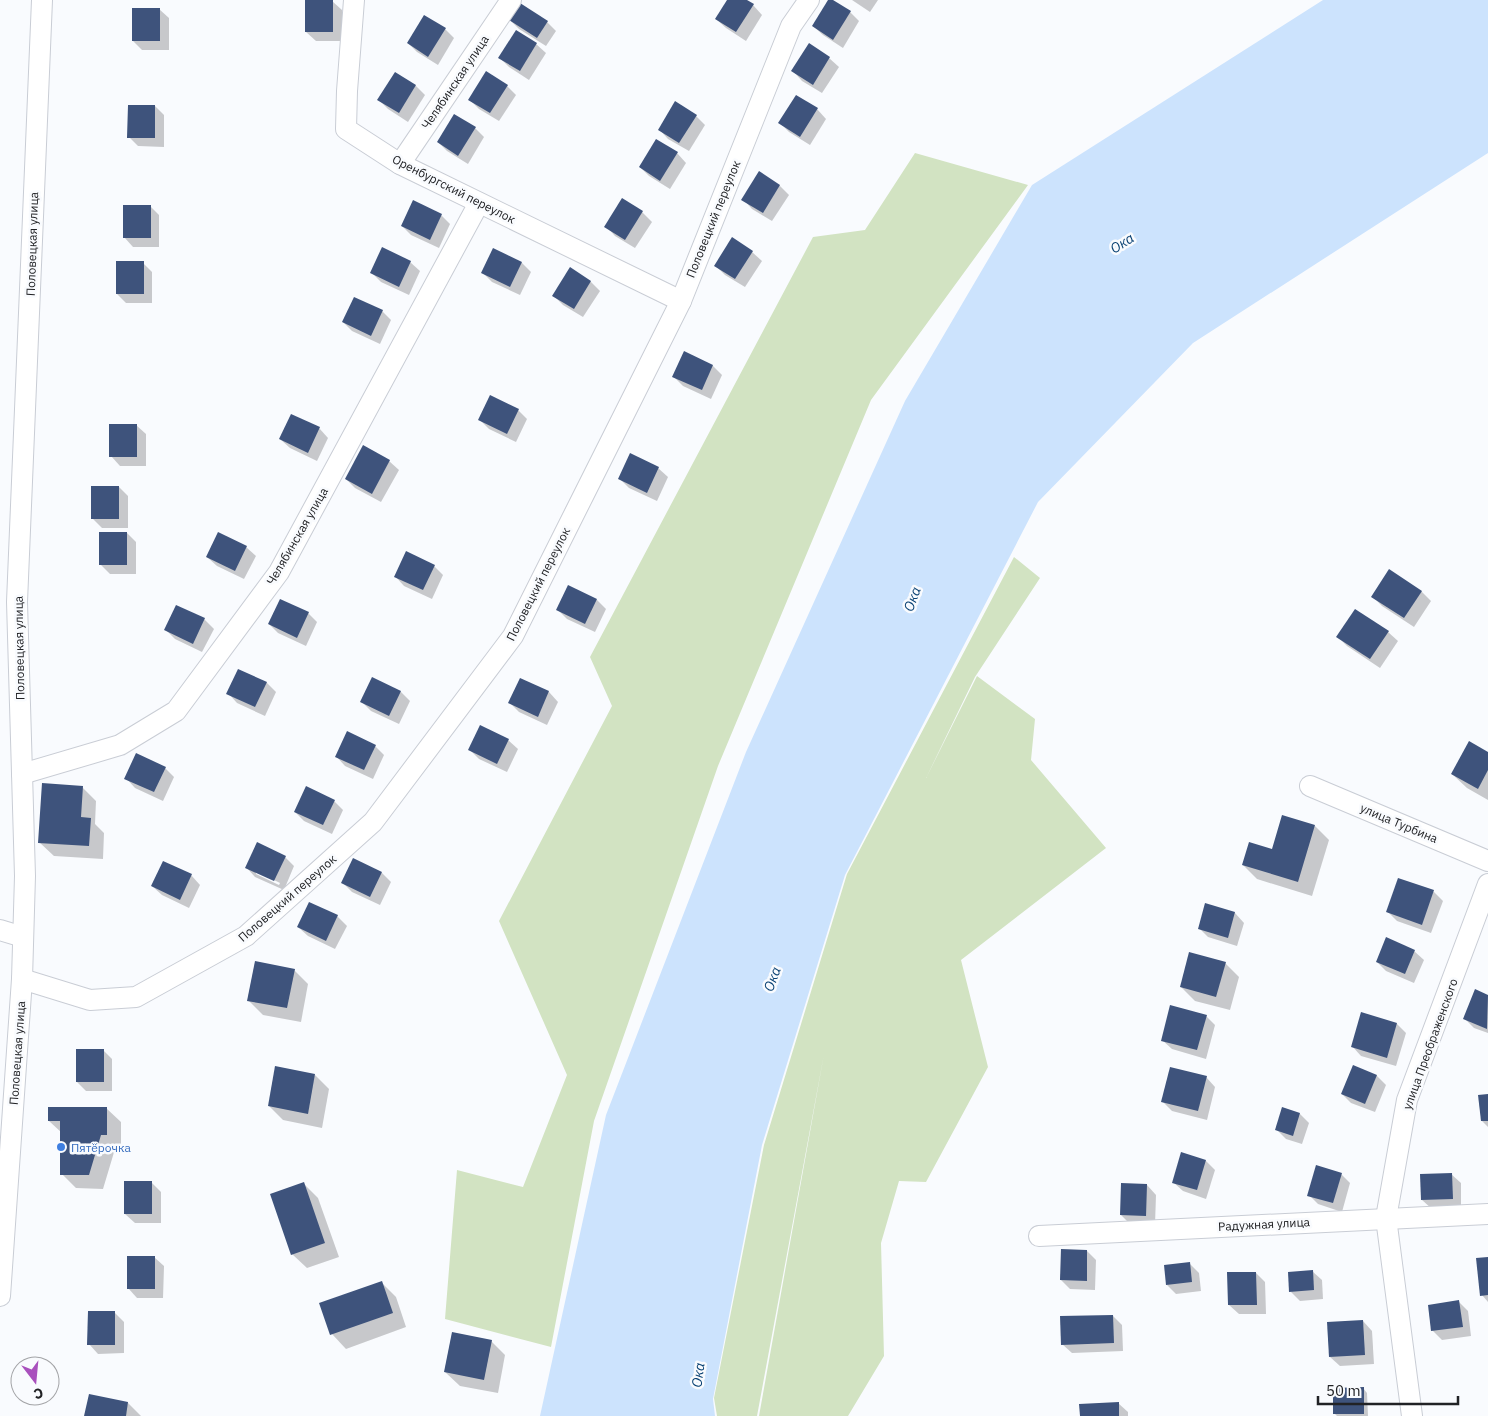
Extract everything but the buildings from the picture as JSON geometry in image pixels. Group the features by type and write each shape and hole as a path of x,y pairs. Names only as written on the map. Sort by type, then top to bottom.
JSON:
{"street":[{"name":"Половецкая улица","path":"0,1296 22,978 25,876 18,602 42,0"},
{"name":"Оренбургский переулок","path":"354,0 346,129 400,164 681,301"},
{"name":"Челябинская улица","path":"400,164 511,0"},
{"name":"Половецкий переулок","path":"22,978 90,1000 136,997 246,936 374,822 512,636 681,301 791,26 809,0"},
{"name":"Челябинская улица","path":"22,774 120,745 176,711 279,572 479,202"},
{"name":"улица Турбина","path":"1310,786 1488,861"},
{"name":"улица Преображенского","path":"1412,1416 1386,1218 1407,1100 1488,884"},
{"path":"0,930 23,937"},
{"name":"Радужная улица","path":"1039,1236 1488,1214"}],"green space":[{"path":"915,153 1028,185 871,400 718,766 594,1121 551,1347 445,1319 457,1170 523,1187 567,1075 499,921 612,706 590,657 813,237 865,230"},
{"path":"1014,557 1040,578 975,677 926,778 977,676 1035,719 1031,760 1106,848 961,960 988,1067 926,1182 899,1181 881,1243 884,1356 848,1416 759,1416 824,1054 757,1416 717,1416 714,1398 764,1145 847,874"}],"water":[{"name":"Ока","path":"1323,0 1488,0 1488,153 1193,343 1038,502 845,875 762,1145 713,1399 715,1416 540,1416 606,1115 746,752 905,401 1032,185"}],"place":[{"name":"Пятёрочка","path":"61,1147"}]}
